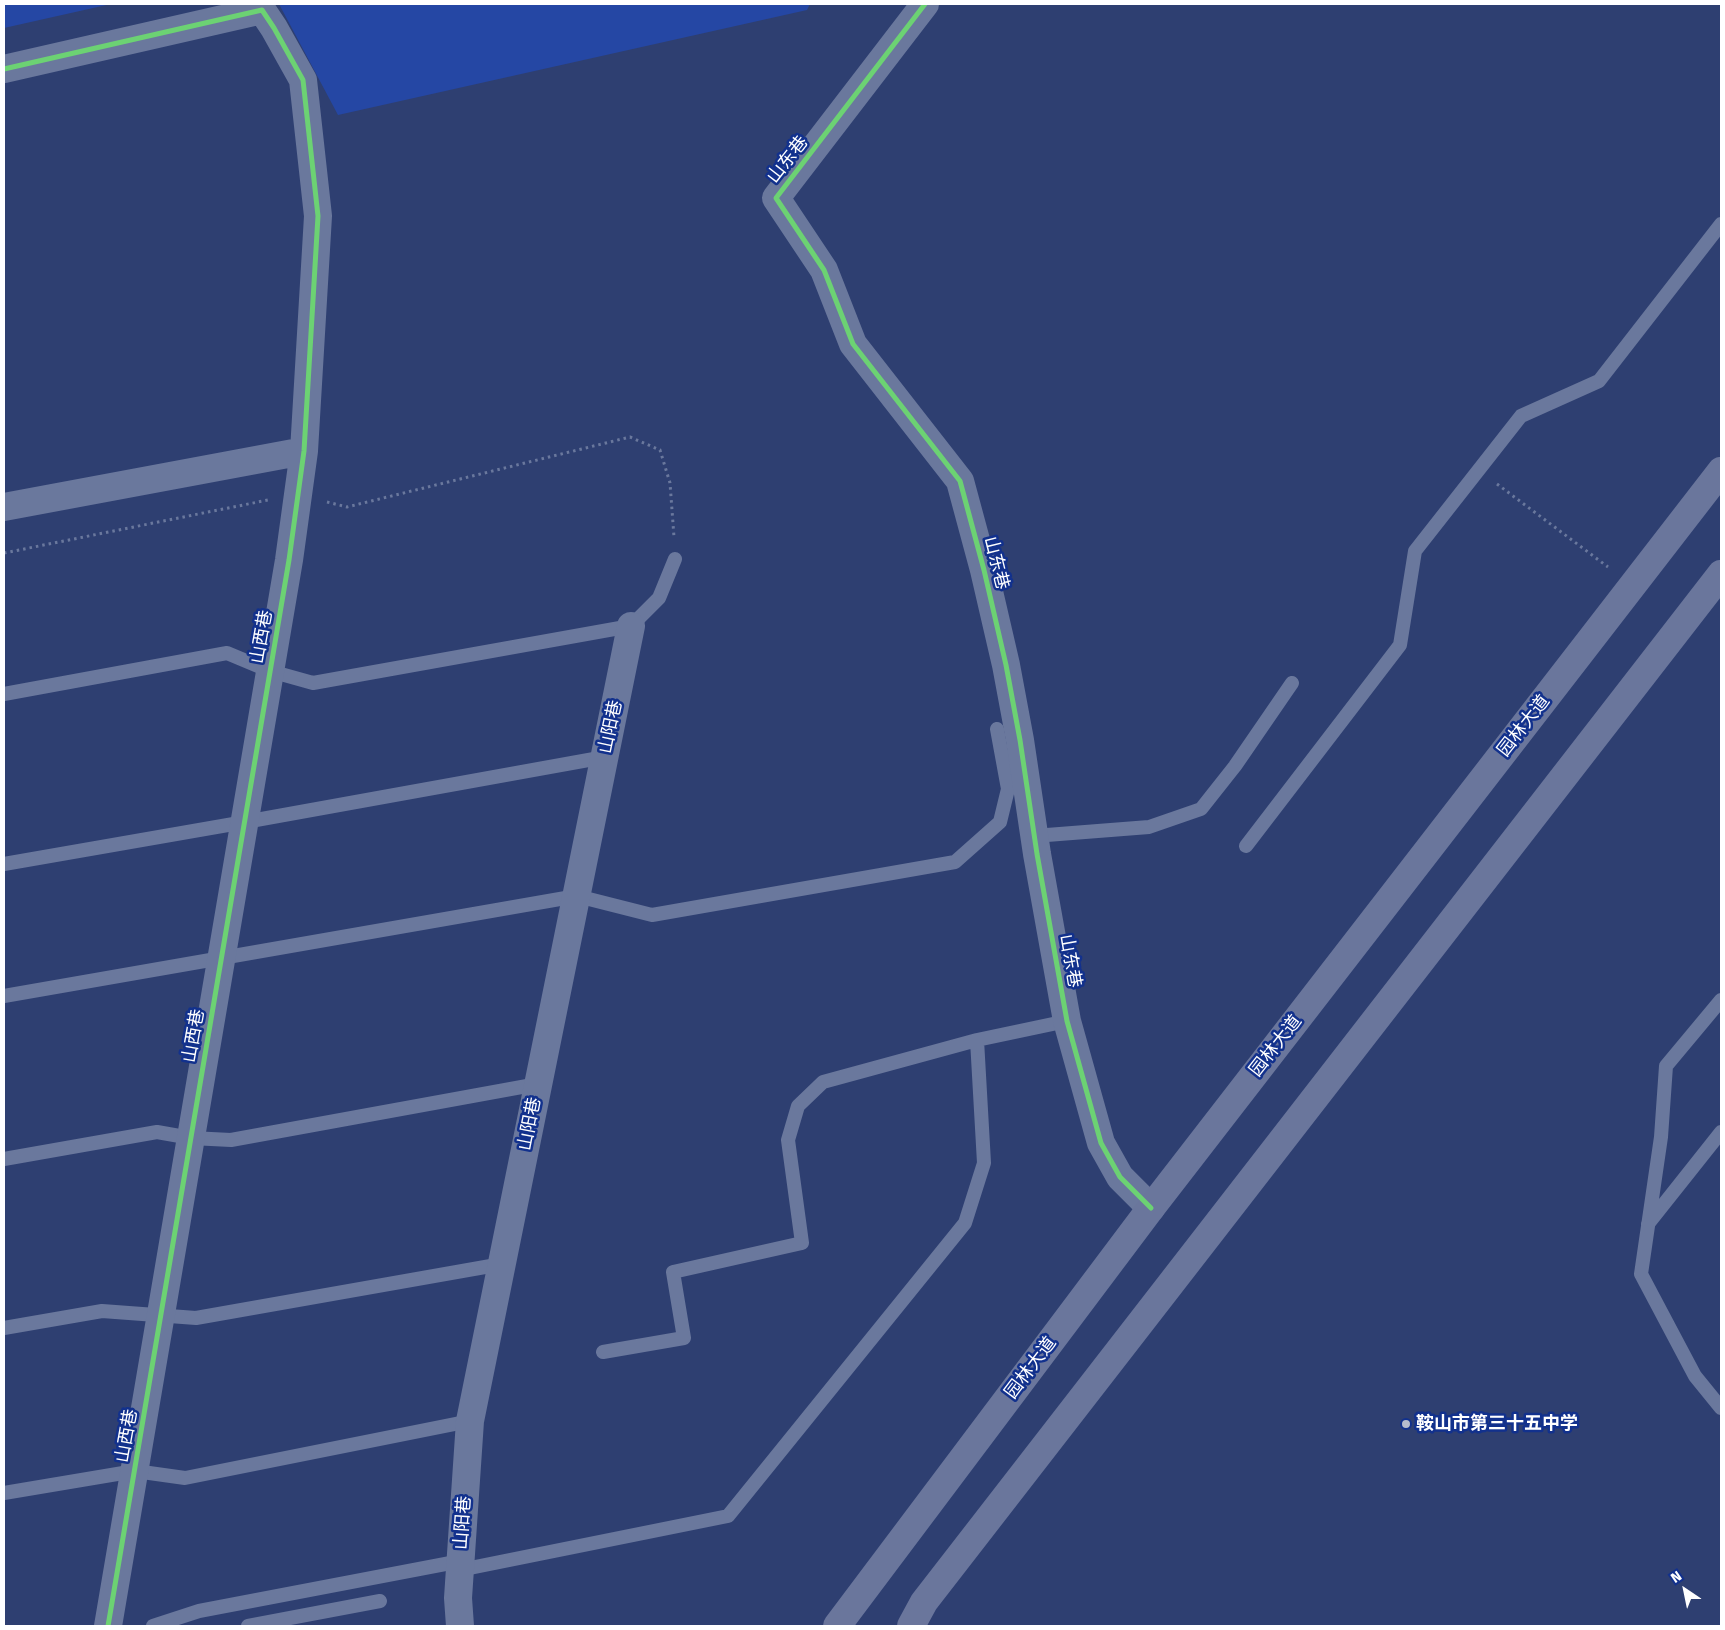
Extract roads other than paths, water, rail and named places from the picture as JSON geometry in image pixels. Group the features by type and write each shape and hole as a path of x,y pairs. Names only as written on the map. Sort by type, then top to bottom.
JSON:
{"main road":[{"name":"园林大道","path":"837,1626 1151,1208 1721,471"},
{"path":"911,1626 924,1602 1721,574"}],"street":[{"name":"山东巷","path":"925,4 776,198 824,270 853,344 960,480 984,570 1006,665 1066,1021 1101,1143 1120,1177 1151,1208"},
{"name":"山西巷","path":"4,69 262,10 303,80 318,216 304,451 298,494 245,822 108,1626"},
{"path":"4,507 304,451"},
{"name":"山阳巷","path":"460,1626 458,1598 470,1421 631,626"}],"lane":[{"path":"1246,846 1400,644 1415,551 1521,416 1599,381 1721,224"},
{"path":"4,694 227,653 270,671 313,682 631,626 659,598 675,559"},
{"path":"1034,836 1149,827 1200,809 1235,766 1292,683"},
{"path":"4,996 576,896 652,915 955,862 1000,822 1008,789 997,729"},
{"path":"4,864 604,757"},
{"path":"1721,1000 1666,1066 1661,1137 1641,1274 1695,1376 1721,1408"},
{"path":"603,1352 684,1338 672,1272 802,1243 788,1140 798,1106 823,1082 978,1040 1066,1021"},
{"path":"153,1626 199,1611 728,1516 965,1223 984,1163 978,1040"},
{"path":"4,1159 157,1132 191,1138 231,1140 538,1084"},
{"path":"1648,1224 1721,1132"},
{"path":"4,1328 102,1311 196,1318 502,1264"},
{"path":"4,1493 135,1470 185,1478 470,1421"},
{"path":"248,1626 380,1601"}],"place":[{"name":"鞍山市第三十五中学","path":"1406,1424"}]}
